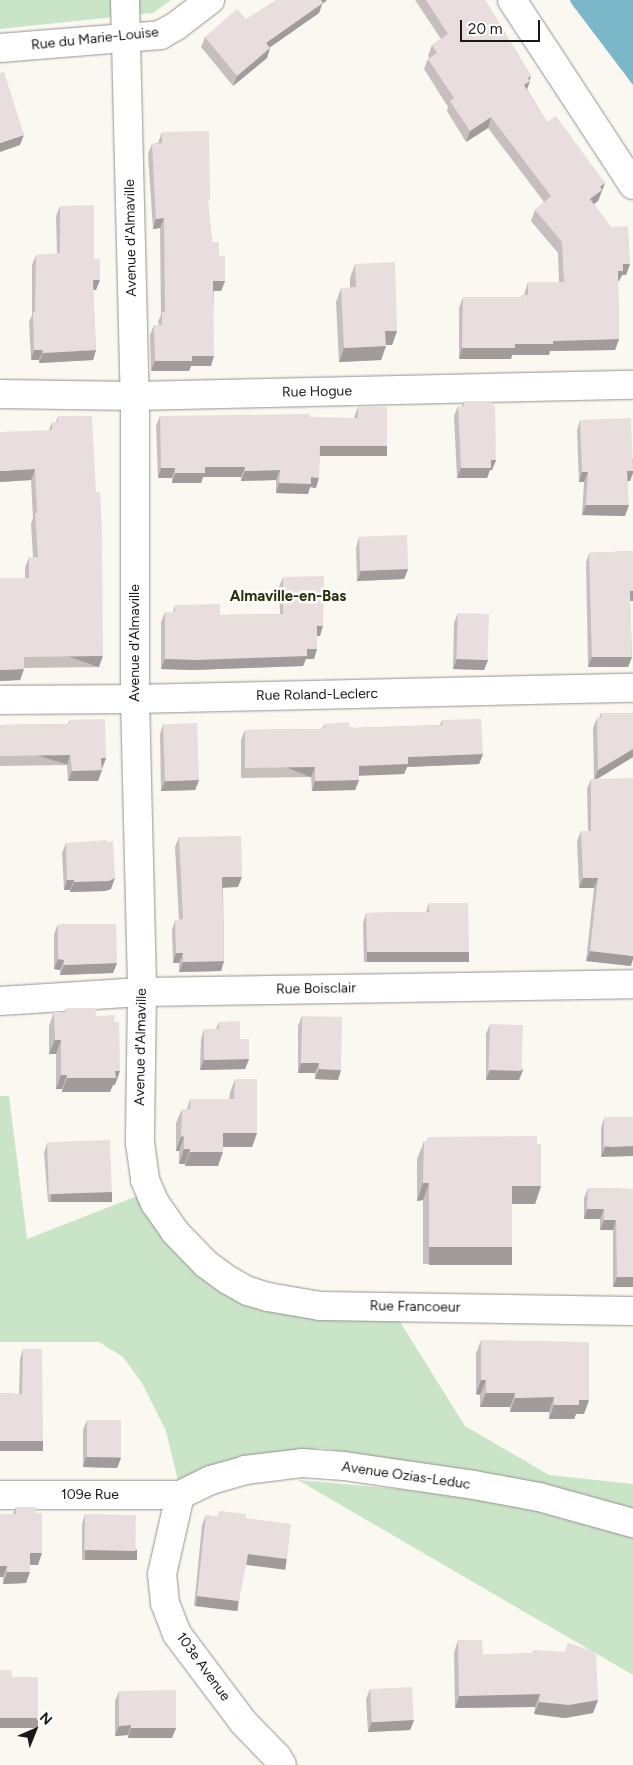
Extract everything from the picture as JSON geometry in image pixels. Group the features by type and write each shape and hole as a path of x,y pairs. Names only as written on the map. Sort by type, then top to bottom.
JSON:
{"street":[{"name":"Avenue d'Almaville","path":"125,0 134,396 135,699 142,992 140,1143 145,1180 155,1203 175,1232 206,1264"},
{"name":"Rue du Marie-Louise","path":"0,48 160,35 176,26 210,0"},
{"path":"512,0 633,185"},
{"name":"Rue Hogue","path":"0,394 134,396 633,385"},
{"name":"Rue Roland-Leclerc","path":"0,700 135,699 633,688"},
{"name":"Rue Boisclair","path":"0,1001 142,992 633,984"},
{"name":"Rue Francoeur","path":"206,1264 228,1280 248,1291 288,1302 320,1306 633,1311"},
{"name":"Avenue Ozias-Leduc","path":"180,1495 211,1480 245,1470 302,1463 396,1473 539,1497 633,1523"},
{"name":"109e Rue","path":"0,1495 180,1495"},
{"name":"103e Avenue","path":"180,1495 162,1574 165,1603 177,1634 244,1722 277,1757 282,1765"}],"green space":[{"path":"0,0 171,0 153,13 0,29"},
{"path":"0,1096 9,1096 27,1239 145,1193 215,1277 397,1317 465,1426 549,1475 633,1484 633,1515 400,1461 322,1448 243,1457 178,1481 166,1431 142,1383 123,1357 99,1342 0,1342"},
{"path":"298,1480 399,1489 531,1505 633,1530 633,1675"}],"water":[{"path":"570,0 633,0 633,85 571,3"}],"building":[{"path":"276,0 321,0 323,3 266,43 270,48 237,76 205,37 237,9 246,19"},
{"path":"426,0 485,0 531,76 528,78 530,81 524,85 547,122 556,116 605,183 600,187 602,190 590,199 611,227 628,226 630,264 623,264 623,271 618,271 619,339 553,341 553,344 515,344 515,348 462,348 463,297 522,297 522,295 528,295 528,282 564,282 562,242 535,210 551,196 491,117 470,131 450,101 454,98 428,59 437,53 432,45 448,34"},
{"path":"4,72 24,135 0,143 0,73"},
{"path":"209,131 210,200 208,200 212,242 219,242 219,256 225,256 225,281 213,281 214,356 192,356 192,361 155,361 154,325 162,325 162,312 165,312 164,218 156,219 152,144 162,143 162,132"},
{"path":"94,205 94,259 100,259 100,280 93,280 96,350 43,353 43,350 34,350 33,312 35,312 36,255 60,253 60,206"},
{"path":"395,262 397,331 385,331 386,346 344,348 341,288 356,287 355,264"},
{"path":"464,401 491,401 491,405 495,405 496,460 491,460 491,468 461,468 458,406 464,406"},
{"path":"358,407 387,407 387,446 320,446 319,478 311,477 311,484 279,483 280,470 245,471 245,467 205,467 205,473 175,473 175,468 161,468 160,416 310,414 310,418 358,418"},
{"path":"58,416 92,416 96,492 100,492 102,531 103,656 24,657 24,669 0,670 0,578 29,578 29,557 38,557 35,469 0,471 0,432 52,430 52,422 58,422"},
{"path":"631,418 633,471 627,471 629,505 586,505 588,472 582,472 580,420"},
{"path":"407,535 408,569 360,571 359,537"},
{"path":"633,551 633,591 630,591 632,657 592,657 589,553"},
{"path":"324,576 323,626 317,626 317,649 307,649 307,656 196,660 165,659 165,612 175,612 175,605 220,604 220,615 283,614 283,577"},
{"path":"458,613 489,614 487,660 456,659"},
{"path":"601,713 633,713 633,749 598,770 597,718 601,718"},
{"path":"105,719 106,758 101,758 102,770 72,771 70,755 0,756 1,725 70,724 70,720"},
{"path":"481,719 483,754 408,757 408,764 359,766 359,780 315,781 315,767 245,768 245,730 320,729 325,727 325,724 349,722 349,727 354,728 443,725 442,720"},
{"path":"197,723 199,780 165,781 163,724"},
{"path":"633,778 633,956 590,951 598,878 583,878 581,831 591,831 591,779"},
{"path":"241,836 242,877 222,877 224,961 183,962 183,953 176,953 175,920 183,919 179,837"},
{"path":"107,840 107,842 113,841 115,878 109,881 74,882 74,880 67,880 66,843"},
{"path":"429,903 468,903 469,952 367,952 366,913 429,912"},
{"path":"58,924 116,924 117,963 64,965 64,960 58,959"},
{"path":"66,1008 95,1008 96,1016 115,1015 114,1022 119,1022 120,1071 115,1071 116,1078 67,1078 67,1075 61,1075 61,1040 55,1040 54,1012 66,1012"},
{"path":"302,1016 342,1017 341,1070 319,1069 319,1063 301,1063"},
{"path":"240,1021 240,1039 249,1039 249,1059 204,1060 204,1029 219,1029 219,1022"},
{"path":"490,1024 523,1025 521,1071 488,1070"},
{"path":"235,1079 257,1079 257,1133 223,1133 223,1152 190,1152 190,1149 184,1149 184,1136 181,1137 182,1109 190,1109 190,1099 234,1099"},
{"path":"604,1117 633,1117 633,1146 604,1146"},
{"path":"537,1136 537,1144 541,1144 541,1186 512,1186 512,1247 429,1247 429,1183 423,1183 424,1141 428,1141 428,1137"},
{"path":"110,1140 112,1192 49,1194 47,1142"},
{"path":"588,1188 633,1189 633,1277 617,1277 616,1220 604,1220 604,1209 587,1209"},
{"path":"481,1340 589,1342 589,1400 579,1400 579,1405 554,1405 554,1397 515,1398 515,1393 486,1393 486,1380 481,1380"},
{"path":"23,1349 42,1349 43,1441 0,1441 0,1393 22,1394"},
{"path":"87,1420 121,1420 121,1457 87,1457"},
{"path":"16,1507 36,1507 36,1513 42,1513 42,1553 30,1553 30,1572 7,1572 7,1566 0,1566 0,1514 16,1514"},
{"path":"220,1511 246,1514 246,1518 291,1524 287,1559 248,1554 239,1601 197,1596 206,1515 219,1517"},
{"path":"85,1514 136,1515 135,1551 84,1550"},
{"path":"458,1640 482,1640 483,1655 534,1653 534,1650 565,1652 568,1643 596,1652 598,1700 569,1705 539,1702 540,1694 459,1696"},
{"path":"0,1670 11,1670 12,1677 38,1677 38,1718 0,1718"},
{"path":"412,1687 414,1720 372,1722 370,1689"},
{"path":"176,1690 176,1728 131,1728 131,1725 119,1726 119,1691"}],"district":[{"name":"Almaville-en-Bas","path":"288,597"}]}
